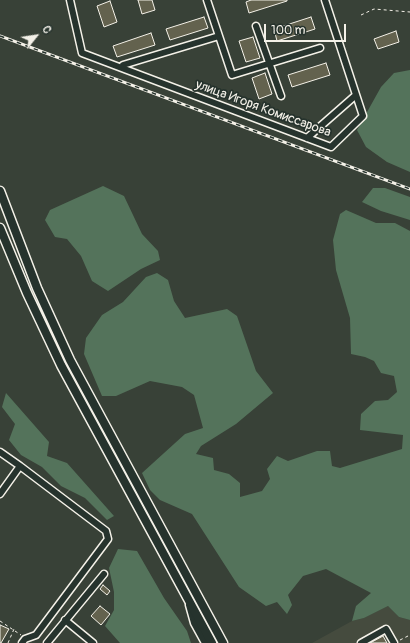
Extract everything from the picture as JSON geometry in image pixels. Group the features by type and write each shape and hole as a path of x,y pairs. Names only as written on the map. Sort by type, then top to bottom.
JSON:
{"main road":[{"path":"0,191 37,288 70,360 223,643"},
{"path":"0,228 27,294 61,365 212,643"}],"street":[{"name":"улица Игоря Комиссарова","path":"70,0 82,53 331,147 363,116 326,0"},
{"path":"207,0 232,74 320,48"},
{"path":"256,26 281,96"},
{"path":"123,65 219,36"},
{"path":"307,138 356,95"},
{"path":"0,452 106,531 108,539 36,635 24,641"},
{"path":"0,494 20,466"},
{"path":"47,643 104,574"},
{"path":"186,596 194,623 205,643"},
{"path":"65,620 93,643"},
{"path":"361,643 386,629 394,643"}],"path":[{"path":"361,15 374,8 410,12"},
{"path":"0,621 14,629 24,641"},
{"path":"8,643 14,629"},
{"path":"394,643 410,636"}],"shaded area":[{"path":"388,606 399,617 410,620 410,643 312,643 352,621 364,618"}],"green space":[{"path":"410,70 410,172 387,162 366,147 357,130 381,87 394,73"},
{"path":"103,186 124,196 142,234 158,251 160,260 141,269 108,291 92,281 81,256 67,239 55,237 45,220 50,210"},
{"path":"373,188 385,188 410,197 410,220 381,211 362,202"},
{"path":"346,210 376,223 395,223 410,231 410,620 399,617 388,606 364,618 352,621 356,606 371,593 326,569 303,576 288,595 292,605 287,614 277,602 266,606 239,587 192,514 160,500 150,490 142,473 185,434 203,428 194,395 182,387 150,381 116,396 102,396 84,354 86,338 102,315 123,302 146,277 157,273 168,280 174,301 185,318 227,309 237,316 256,371 273,393 236,424 201,446 196,454 213,458 214,470 229,474 240,483 240,497 262,491 270,479 267,469 277,456 288,461 317,451 330,451 332,466 340,468 402,449 403,435 360,430 361,414 375,401 388,400 397,392 394,376 381,373 374,361 365,357 351,354 350,318 336,270 333,240 340,214"},
{"path":"6,393 49,442 47,456 67,463 114,516 107,520 85,498 61,486 42,467 21,455 9,440 15,424 2,407"},
{"path":"118,549 137,551 164,598 187,631 191,643 120,643 105,626 114,610 114,592 109,568"}],"building":[{"path":"138,0 152,0 155,10 142,14"},
{"path":"251,0 287,1 249,13 246,2"},
{"path":"110,1 117,22 104,27 97,6"},
{"path":"204,17 208,28 170,40 166,29"},
{"path":"311,17 315,29 277,41 274,29"},
{"path":"396,31 399,42 378,49 374,39"},
{"path":"151,33 155,45 117,57 113,46"},
{"path":"253,37 260,58 246,62 239,41"},
{"path":"326,63 330,75 292,87 288,75"},
{"path":"265,73 272,94 259,99 252,78"},
{"path":"103,585 110,591 107,595 100,589"},
{"path":"100,606 110,614 101,625 91,616"},
{"path":"0,625 9,629 1,643 0,643"},
{"path":"383,636 387,643 370,643"}],"railway":[{"path":"0,36 410,189"}]}
